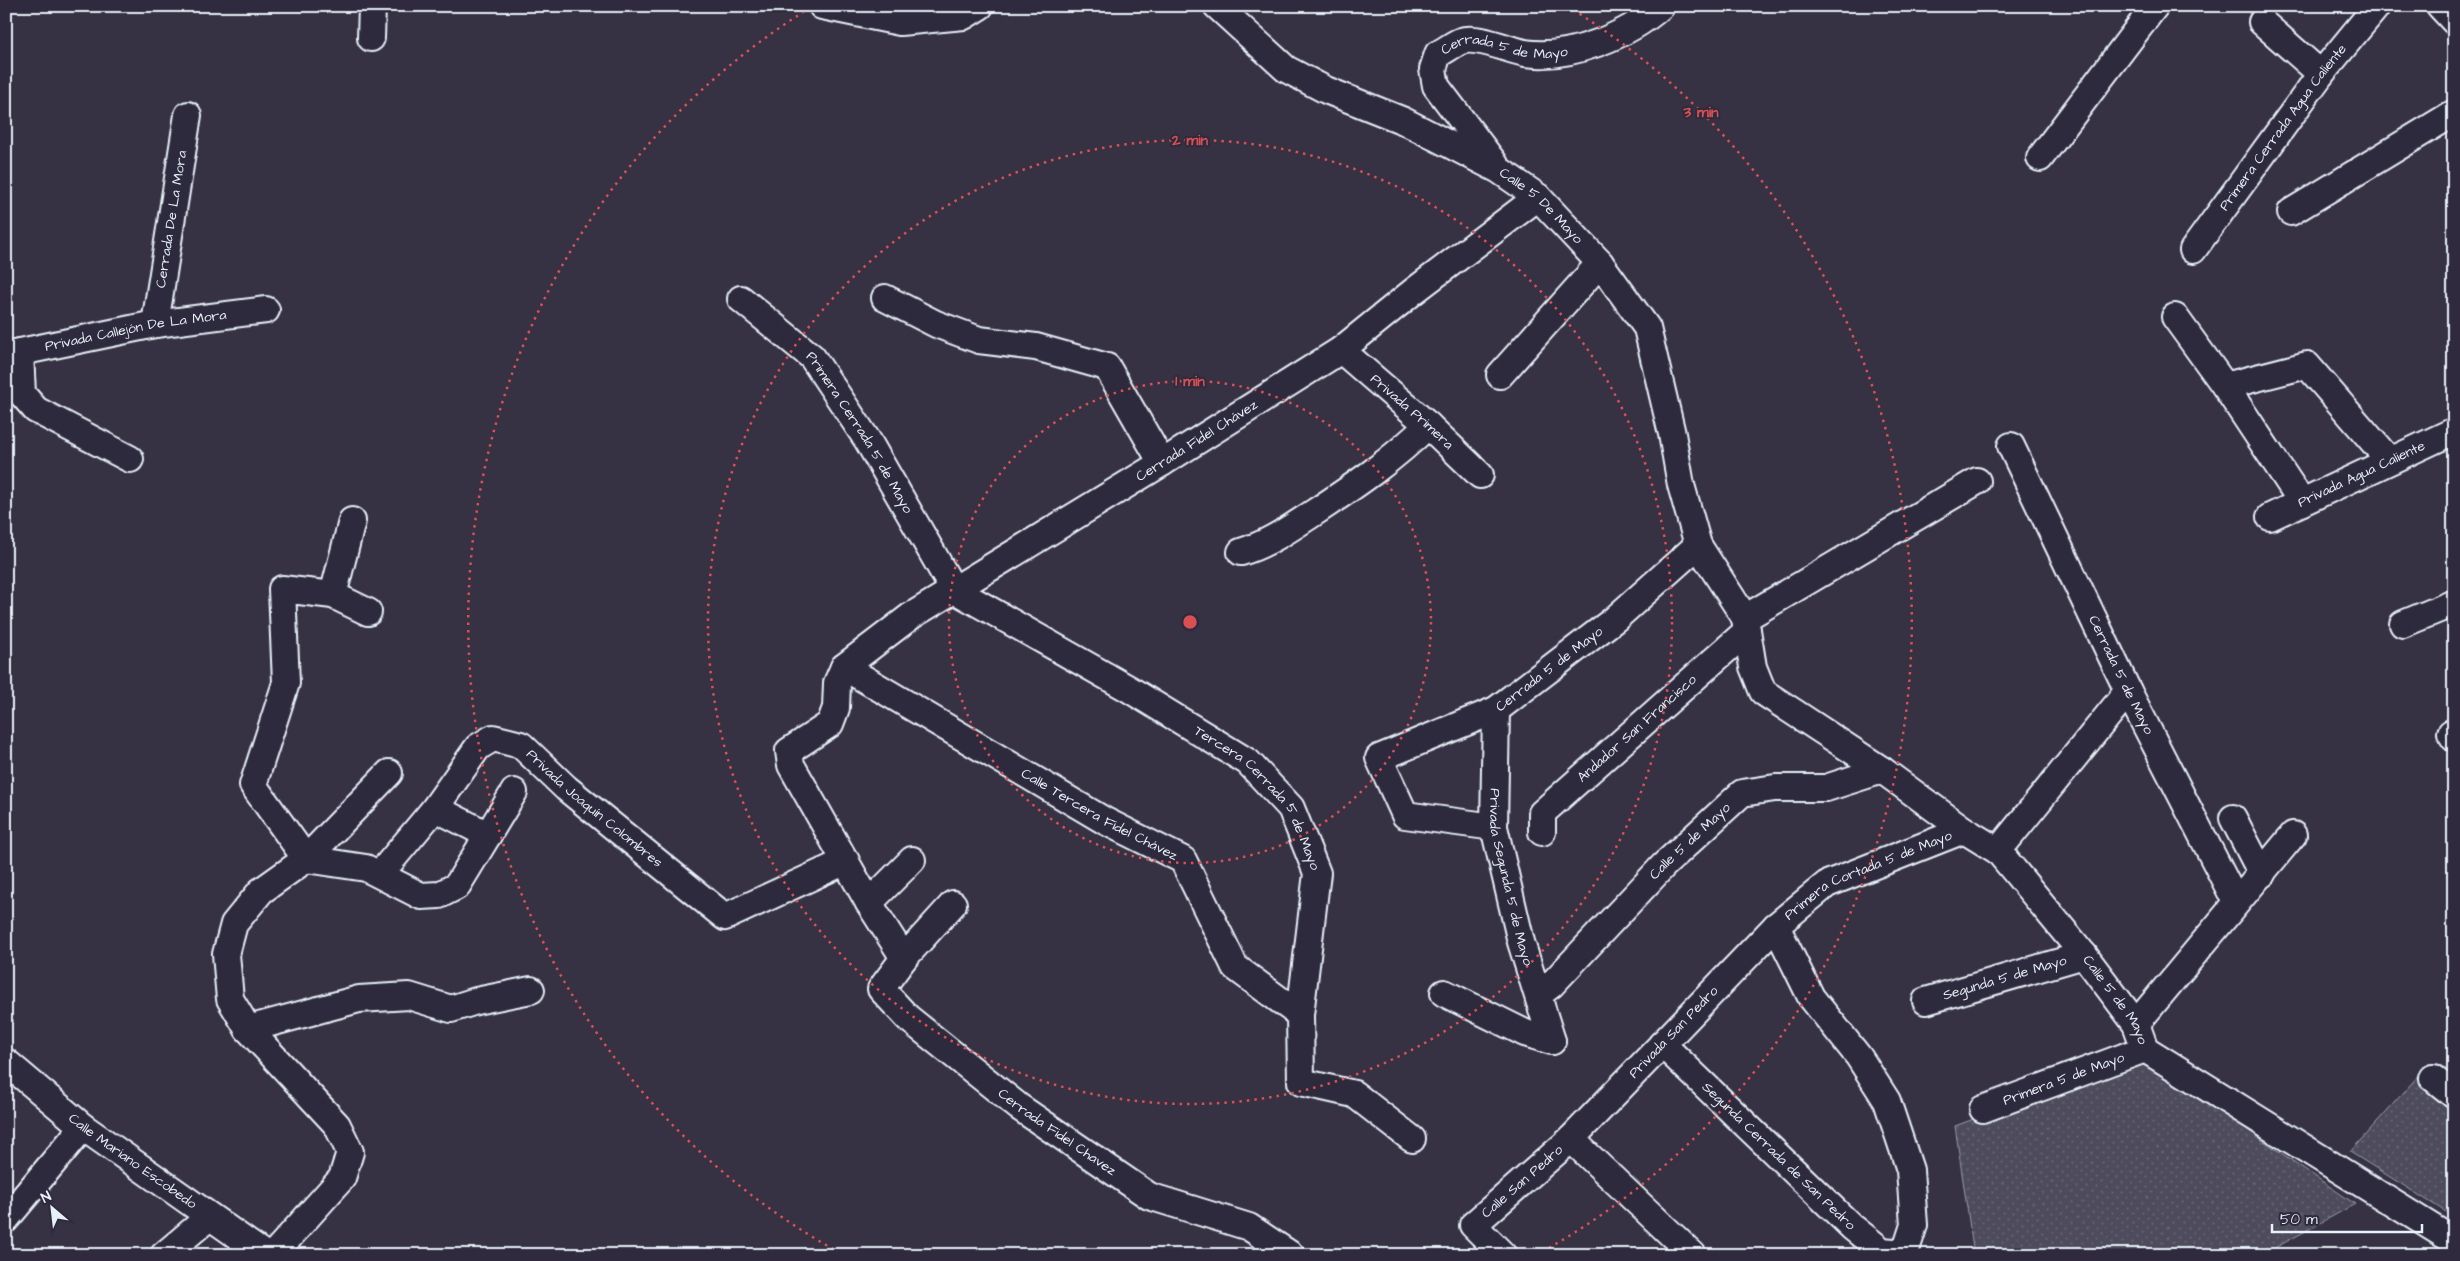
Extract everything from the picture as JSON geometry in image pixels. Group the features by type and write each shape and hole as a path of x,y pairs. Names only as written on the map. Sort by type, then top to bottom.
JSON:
{"street":[{"path":"371,38 372,6"},
{"path":"822,6 852,10 900,22 967,9"},
{"name":"Calle 5 De Mayo","path":"1217,6 1286,69 1326,90 1404,121 1499,170 1538,197 1600,263 1647,328 1672,434 1681,485 1698,545"},
{"path":"2040,158 2155,6"},
{"name":"Primera Cerrada Agua Caliente","path":"2193,250 2321,74 2377,6"},
{"path":"2440,6 2454,21"},
{"name":"Cerrada 5 de Mayo","path":"1499,170 1436,86 1433,68 1438,54 1463,40 1489,43 1526,53 1563,52 1601,42 1648,11"},
{"path":"2262,22 2321,74"},
{"path":"2291,212 2454,113"},
{"name":"Cerrada De La Mora","path":"155,324 188,115"},
{"name":"Cerrada Fidel Chávez","path":"844,666 910,616 1162,463 1341,350 1414,291 1538,197"},
{"path":"1500,375 1600,263"},
{"path":"885,298 936,324 979,340 1036,347 1106,367 1162,463"},
{"name":"Primera Cerrada 5 de Mayo","path":"741,299 812,357 868,441 953,589"},
{"name":"Privada Callejón De La Mora","path":"13,354 155,324 266,310"},
{"path":"2175,317 2226,386 2302,502"},
{"name":"Privada Primera","path":"1341,350 1428,425 1480,475"},
{"path":"13,354 22,394 36,410 130,459"},
{"path":"2226,386 2307,365 2389,460"},
{"path":"1242,552 1263,546 1338,497 1406,447 1428,425"},
{"name":"Privada Agua Caliente","path":"2270,517 2454,431"},
{"name":"Cerrada 5 de Mayo","path":"2011,446 2128,691 2236,902"},
{"path":"1746,624 1977,481"},
{"path":"334,595 352,521"},
{"name":"Cerrada 5 de Mayo","path":"1494,827 1405,815 1379,758 1496,710 1615,619 1698,545"},
{"name":"Calle 5 de Mayo","path":"1698,545 1746,624 1753,667 1763,692 1882,770 1964,830 1998,851 2084,955 2136,1024 2145,1049 2454,1241"},
{"path":"368,612 334,595 282,589 286,683 253,785 306,859 366,868 421,896 439,895 457,886 514,792"},
{"name":"Tercera Cerrada 5 de Mayo","path":"953,589 1129,689 1248,762 1291,808 1317,873 1300,1015 1301,1082 1354,1094 1412,1138"},
{"path":"2403,624 2454,603"},
{"name":"Andador San Francisco","path":"1542,832 1542,813 1746,624"},
{"path":"844,666 837,683 836,708 830,724 789,752 791,765 869,902 904,958"},
{"name":"Calle Tercera Fidel Chávez","path":"844,666 1105,821 1183,860 1235,966 1300,1015"},
{"path":"1998,851 2128,691"},
{"name":"Privada Segunda 5 de Mayo","path":"1444,993 1525,1033 1552,1040 1521,942 1494,827 1496,710"},
{"name":"Privada Joaquín Colombres","path":"380,874 435,808 478,747 493,738 521,745 566,788 725,917 846,861"},
{"name":"Calle 5 de Mayo","path":"1539,994 1551,985 1664,865 1742,793 1775,788 1826,788 1882,770"},
{"path":"273,1255 342,1178 350,1152 337,1125 248,1029 230,999 226,954 234,924 262,891 306,859 389,773"},
{"path":"435,808 488,835"},
{"path":"2233,818 2262,874"},
{"name":"Primera Cortada 5 de Mayo","path":"1776,926 1827,884 1964,830"},
{"path":"2136,1024 2293,835"},
{"path":"869,902 912,860"},
{"name":"Cerrada Fidel Chavez","path":"954,904 904,958 880,989 908,1018 1019,1107 1149,1196 1249,1227 1291,1255"},
{"name":"Privada San Pedro","path":"1571,1139 1776,926"},
{"name":"Segunda Cerrada de San Pedro","path":"1662,1044 1852,1227 1882,1251 1905,1253 1914,1225 1910,1170 1887,1101 1859,1057 1811,997 1776,926"},
{"name":"Segunda 5 de Mayo","path":"1926,1001 2084,955"},
{"path":"248,1029 359,999 409,996 451,1009 476,1001 531,990"},
{"name":"Primera 5 de Mayo","path":"1983,1109 2145,1049"},
{"name":"Calle Mariano Escobedo","path":"6,1062 83,1127 265,1255"},
{"path":"2433,1078 2454,1096"},
{"path":"6,1219 83,1127"},
{"path":"1571,1139 1692,1255"},
{"name":"Calle San Pedro","path":"1503,1255 1473,1225 1571,1139"},
{"path":"164,1255 209,1217"}],"shaded area":[{"path":"2142,1057 2355,1204 2262,1255 1974,1255 1955,1126"},
{"path":"2420,1074 2454,1101 2454,1217 2350,1152"}]}
